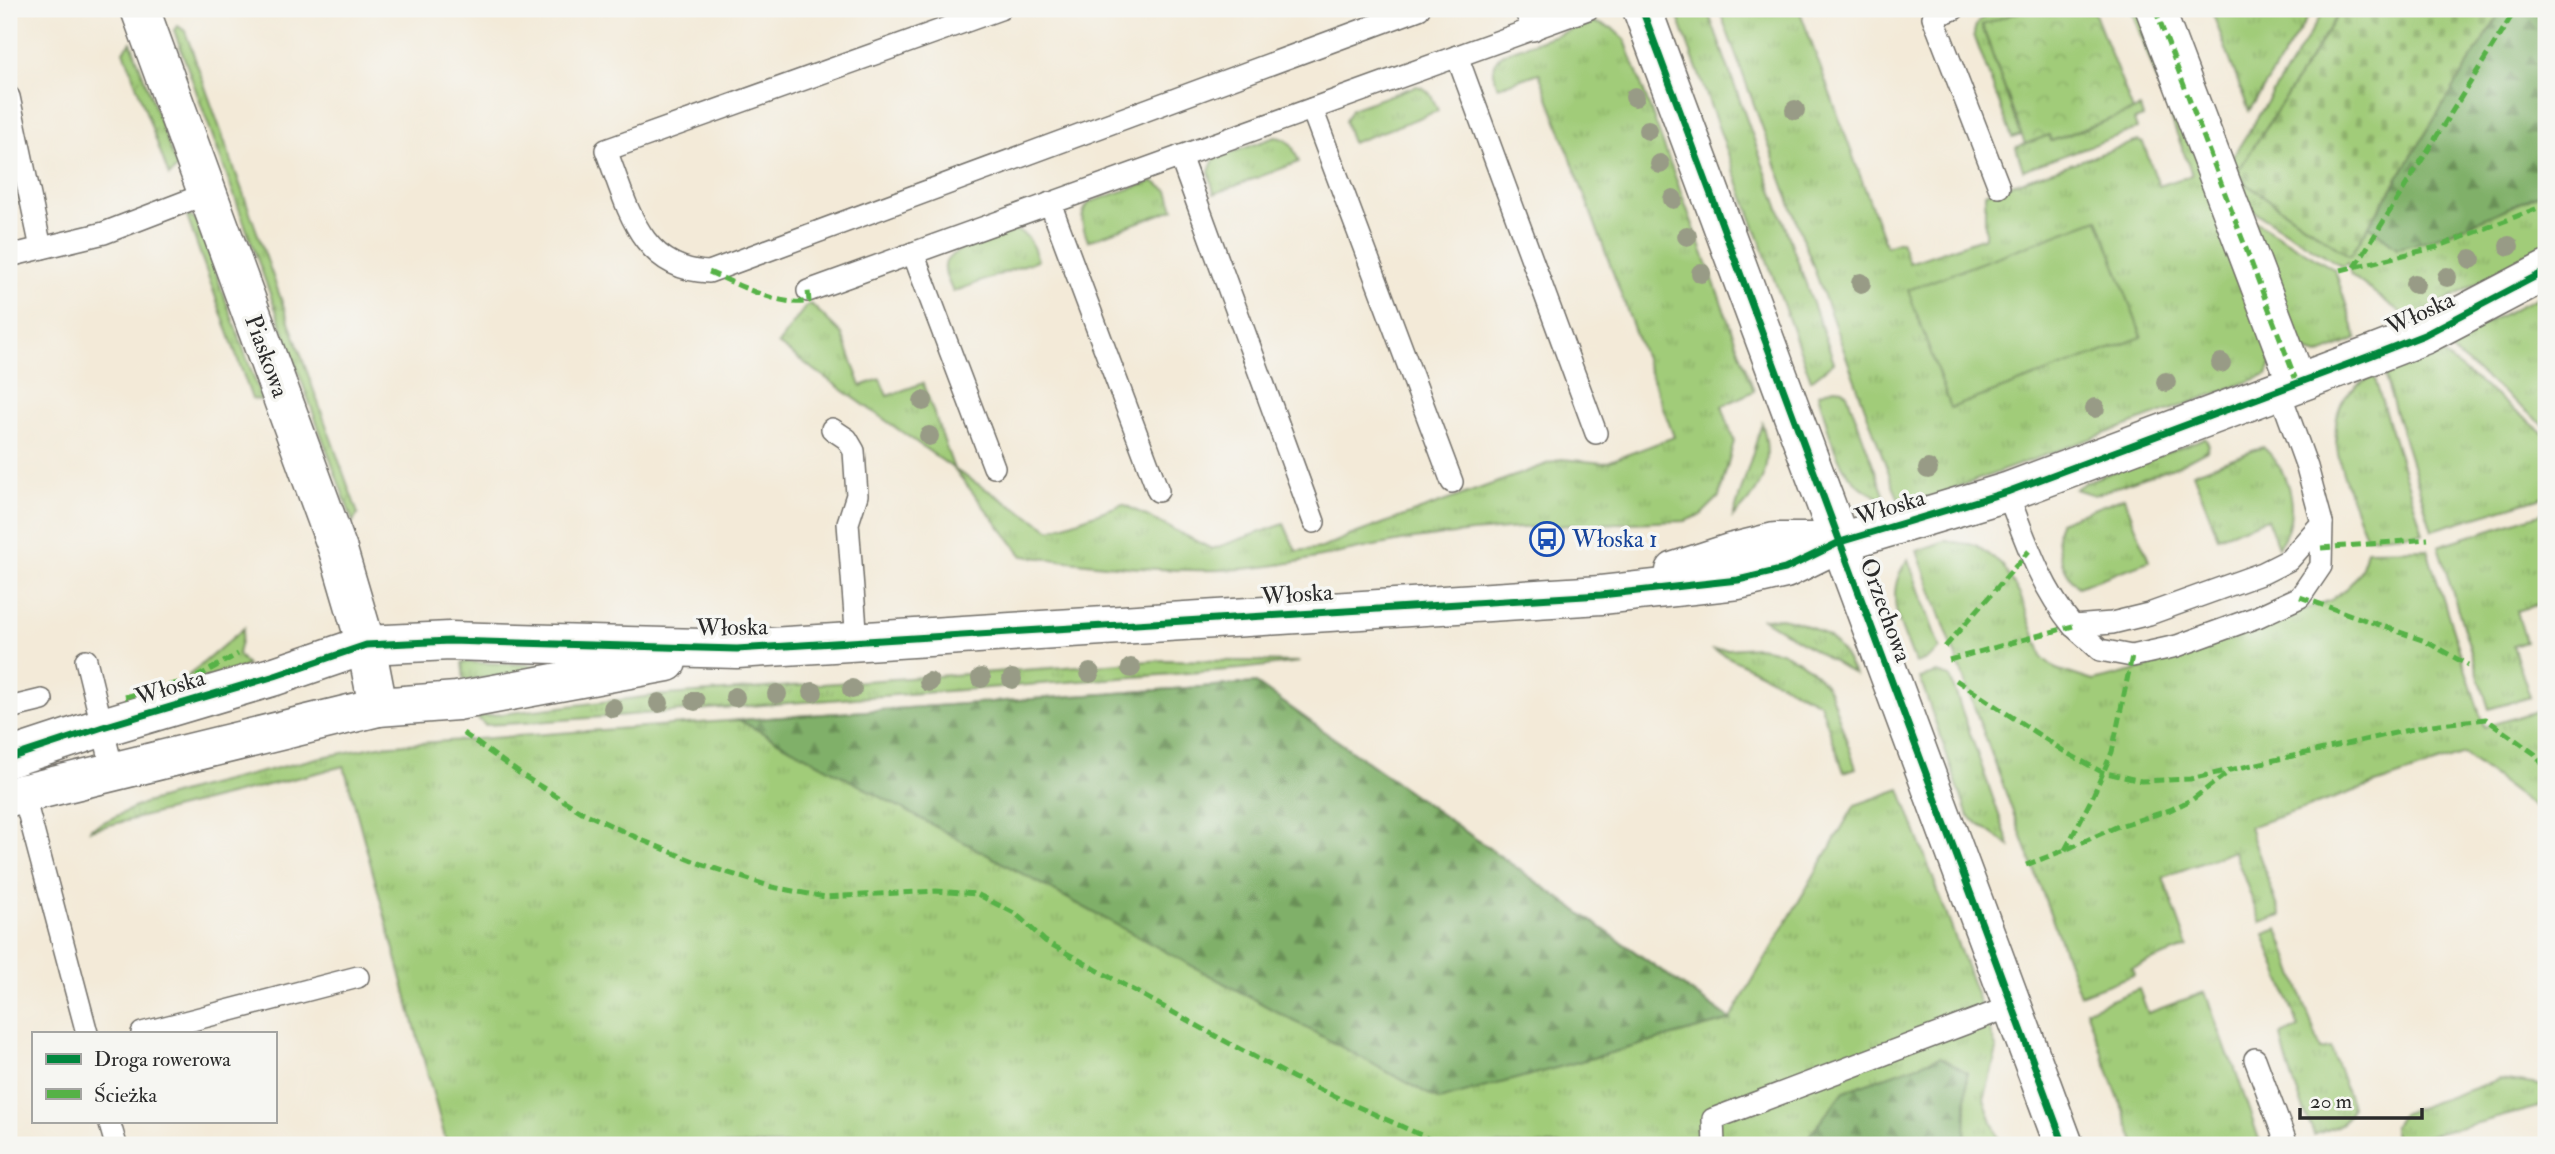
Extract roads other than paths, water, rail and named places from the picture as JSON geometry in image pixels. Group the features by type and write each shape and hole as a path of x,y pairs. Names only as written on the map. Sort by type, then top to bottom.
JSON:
{"street":[{"name":"Piaskowa","path":"141,9 338,550 366,645 378,707"},
{"name":"Orzechowa","path":"1642,9 2064,1145"},
{"path":"2155,9 2288,387"},
{"name":"Włoska","path":"10,752 275,676 366,645 450,641 737,649 1601,595 1730,553 1775,542 1840,542 2007,492 2424,335 2546,271"},
{"name":"Włoska","path":"16,795 378,707 457,701 737,649"}],"lane":[{"path":"1000,9 606,150 643,240 686,269 709,272 1419,9"},
{"path":"1525,9 1533,30"},
{"path":"808,291 1588,9"},
{"path":"1954,9 1932,13 1998,187"},
{"path":"1457,56 1596,433"},
{"path":"9,97 41,248"},
{"path":"1312,109 1452,482"},
{"path":"1180,156 1314,522"},
{"path":"9,256 104,233 208,193"},
{"path":"1050,204 1158,491"},
{"path":"913,253 994,467"},
{"path":"2007,492 2037,570 2057,607 2073,626 2100,650 2132,656 2177,646 2257,617 2300,597 2322,566 2322,523 2288,387"},
{"path":"832,429 847,439 854,451 857,495 848,523 856,642"},
{"path":"2073,626 2112,623 2149,614 2263,573 2289,560 2322,523"},
{"path":"86,660 113,771"},
{"path":"9,708 42,700"},
{"path":"10,752 16,795 87,1032"},
{"path":"146,1032 358,977"},
{"path":"1714,1145 1713,1119 2012,1006"},
{"path":"2255,1059 2287,1145"},
{"path":"109,1122 116,1145"}],"place":[{"name":"Włoska 1","path":"1547,539"}]}
